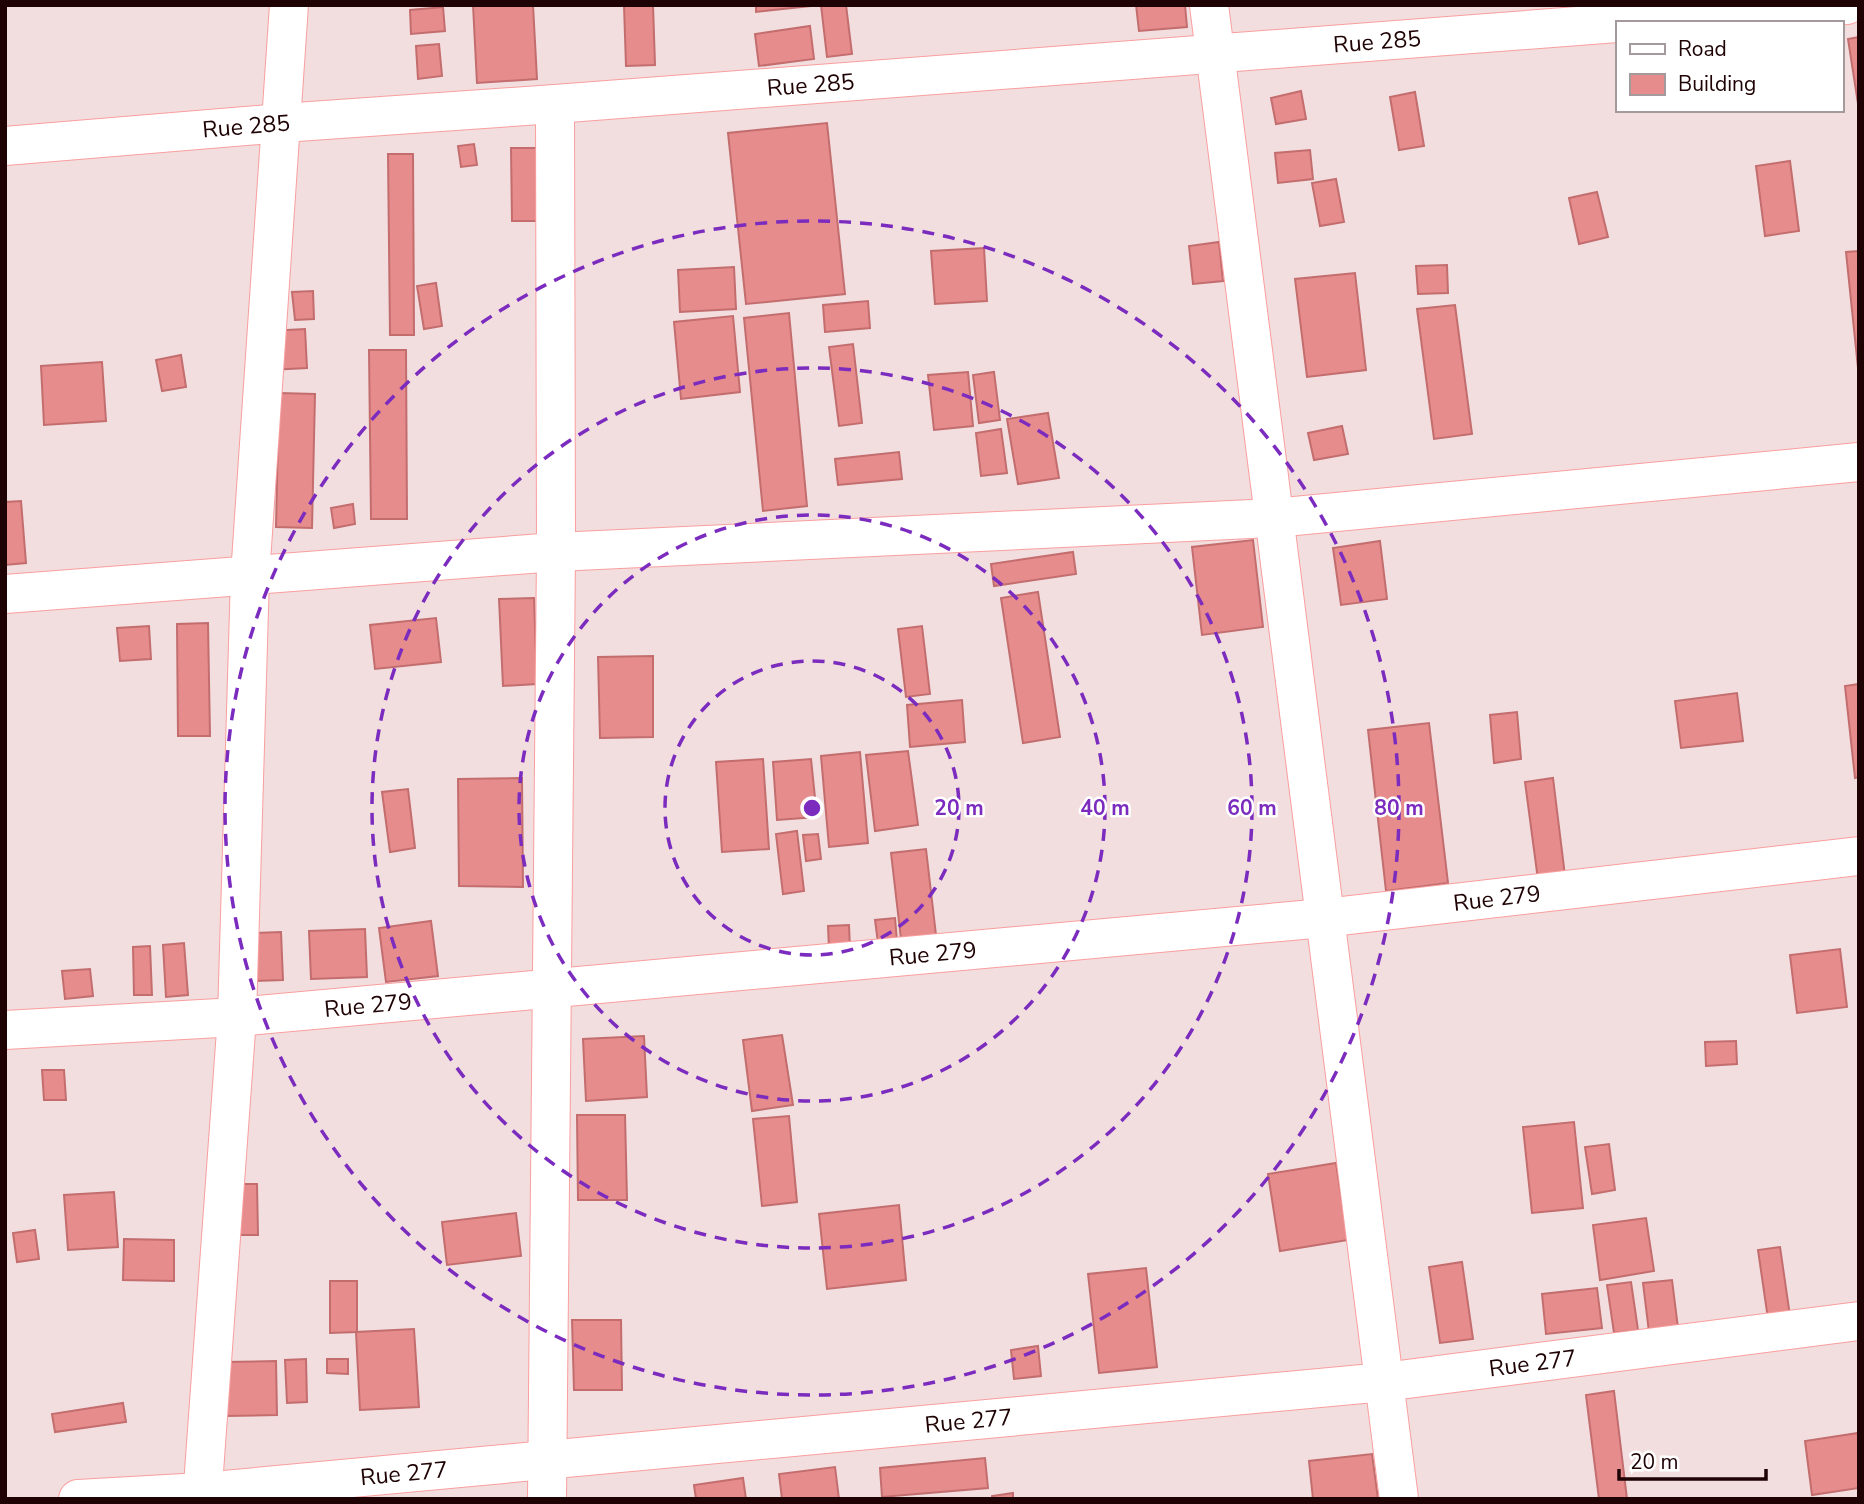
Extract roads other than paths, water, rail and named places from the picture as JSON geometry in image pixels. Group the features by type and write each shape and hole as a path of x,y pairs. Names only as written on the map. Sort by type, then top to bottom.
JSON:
{"street":[{"path":"202,1495 237,1017 250,576 289,5"},
{"path":"1209,5 1399,1499"},
{"path":"1648,21 1847,5"},
{"name":"Rue 285","path":"5,146 1616,23"},
{"path":"547,1499 556,552 555,104"},
{"path":"5,594 556,552 1274,518 1859,462"},
{"name":"Rue 279","path":"5,1030 237,1017 1325,918 1859,856"},
{"name":"Rue 277","path":"78,1499 202,1495 1384,1382 1859,1321"}]}
